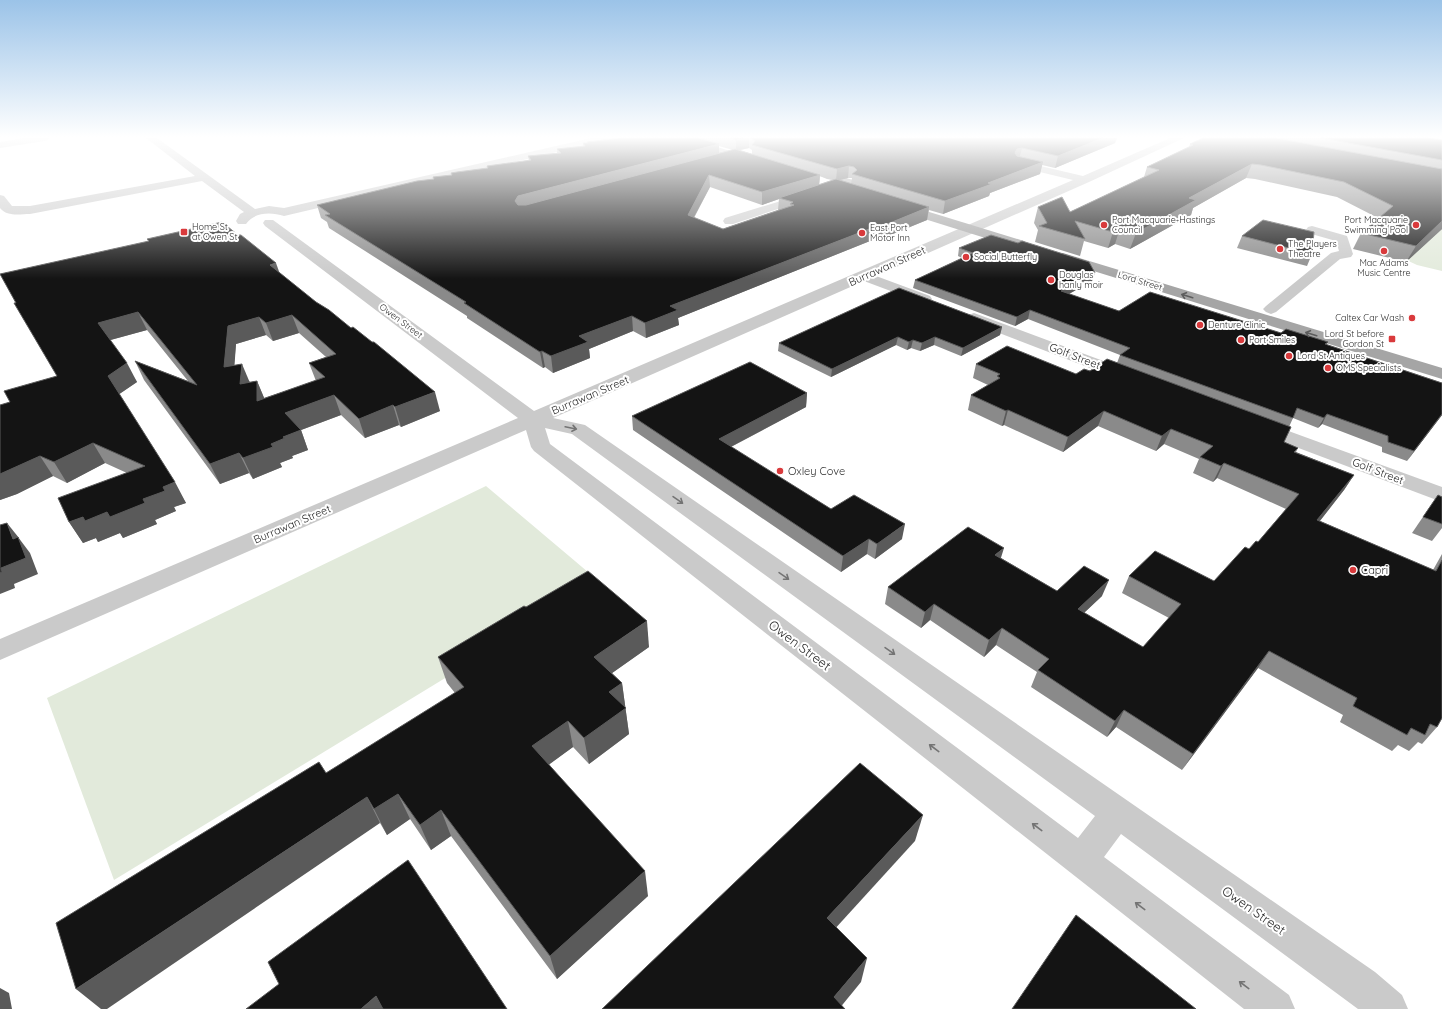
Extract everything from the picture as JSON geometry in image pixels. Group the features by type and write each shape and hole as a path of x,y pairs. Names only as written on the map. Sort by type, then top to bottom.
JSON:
{"main road":[{"path":"826,185 832,188 979,226 1026,236"},
{"path":"857,185 979,226 1034,248"},
{"name":"Lord Street","path":"1442,361 1271,309 1053,249 1442,374"}],"street":[{"path":"0,198 9,210 30,210 166,185"},
{"path":"215,185 253,213"},
{"path":"284,212 285,216 281,219 269,223 236,223 253,213 275,210 284,212 400,185"},
{"path":"832,188 840,185"},
{"name":"Burrawan Street","path":"0,650 1073,185"},
{"path":"729,222 816,193"},
{"name":"Owen Street","path":"269,223 533,420 578,429 1361,986 1388,1009"},
{"path":"1271,309 1336,256 1346,254 1342,239 1312,230"},
{"path":"864,276 937,304"},
{"name":"Golf Street","path":"960,312 1145,383"},
{"name":"Golf Street","path":"1242,419 1442,496"},
{"name":"Owen Street","path":"533,420 541,447 1274,1009"},
{"path":"1081,861 1117,813"}],"green space":[{"name":"Port Macquarie Swimming Pool","path":"1442,209 1442,271 1417,265 1368,242"},
{"path":"486,486 601,583 114,880 47,698"}],"building":[{"path":"400,185 560,185 518,196 515,201 518,205 526,205 600,185 704,185 688,215 723,229 794,205 790,204 793,202 779,198 818,185 856,185 929,207 670,306 678,310 645,323 632,316 579,336 588,342 551,356 542,351 540,352 464,303 466,302 325,215 330,214 317,205"},
{"path":"740,185 786,185 762,192"},
{"path":"890,185 989,185 945,201"},
{"path":"1127,185 1213,185 1189,198 1196,200 1136,233 1120,228 1113,232 1075,221 1085,239 1039,226 1047,223 1038,207 1062,197 1070,212"},
{"path":"1350,185 1442,185 1442,221 1416,246 1361,233 1393,206"},
{"path":"1263,220 1314,232 1312,254 1242,236"},
{"path":"222,222 276,263 270,265 316,302 329,310 351,328 353,327 374,342 435,392 395,407 393,405 359,419 334,395 285,413 301,430 283,437 285,438 271,444 273,447 243,458 239,453 210,464 135,361 197,385 138,312 98,323 127,363 108,376 175,482 163,487 165,491 143,499 145,503 110,517 107,512 85,521 83,517 69,522 58,498 145,466 93,443 54,462 40,456 0,474 0,405 10,402 4,391 57,376 14,303 16,303 0,274 149,241 147,239","holes":["292,315 336,354 309,363 325,377 257,401 257,381 240,384 242,364 224,367 228,326 259,317 266,323"]},
{"path":"991,235 1018,243 1022,241 1089,262 1095,273 1061,291 1119,311 1150,292 1281,333 1286,329 1328,342 1325,344 1442,383 1442,414 1414,451 1388,442 1388,436 1327,414 1324,418 1297,408 1293,418 1120,355 1130,348 1030,310 1017,317 915,280 973,253 959,248"},
{"path":"899,288 1002,327 963,348 935,337 922,343 913,340 909,342 898,337 832,369 779,343"},
{"path":"1007,346 1076,374 1084,369 1090,371 1107,359 1291,427 1284,442 1298,448 1294,452 1354,475 1317,520 1436,571 1442,560 1442,718 1437,727 1430,724 1425,735 1411,728 1407,735 1353,706 1357,698 1269,651 1193,754 1124,710 1115,721 1038,670 1049,659 1002,628 989,640 934,604 925,612 888,587 968,527 1004,548 995,555 1057,591 1084,566 1109,580 1078,609 1143,647 1181,604 1129,576 1155,551 1214,581 1245,547 1249,549 1256,541 1258,542 1299,494 1224,463 1221,466 1200,457 1213,446 1171,429 1162,436 1104,411 1068,437 971,395 1000,378 997,376 1000,374 976,364"},
{"path":"750,362 807,393 719,439 831,509 854,495 905,524 877,544 869,539 843,556 632,416"},
{"path":"1438,495 1442,497 1442,524 1423,517"},
{"path":"7,523 13,539 18,537 26,558 1,568 2,572 0,573 0,525"},
{"path":"588,571 647,621 594,657 622,683 609,692 626,708 584,738 568,721 532,746 645,871 550,956 441,810 420,825 398,794 374,809 367,797 76,989 56,923 319,762 326,773 464,687 438,657 524,606 526,607"},
{"path":"860,763 923,815 827,918 867,958 834,997 845,1009 602,1009"},
{"path":"408,860 507,1009 383,1009 376,996 361,1009 246,1009 279,984 268,962"},
{"path":"1076,915 1196,1009 1012,1009"}],"place":[{"name":"Port Macquarie-Hastings Council","path":"1104,225"},
{"name":"Port Macquarie Swimming Pool","path":"1416,225"},
{"name":"Home St at Owen St","path":"184,232"},
{"name":"East Port Motor Inn","path":"862,233"},
{"name":"The Players Theatre","path":"1280,249"},
{"name":"Mac Adams Music Centre","path":"1384,251"},
{"name":"Social Butterfly","path":"966,257"},
{"name":"Douglas hanly moir","path":"1051,280"},
{"name":"Caltex Car Wash","path":"1412,318"},
{"name":"Denture Clinic","path":"1200,325"},
{"name":"Lord St before Gordon St","path":"1392,339"},
{"name":"Port Smiles","path":"1241,340"},
{"name":"Lord St Antiques","path":"1289,356"},
{"name":"OMS Specialists","path":"1328,368"},
{"name":"Oxley Cove","path":"780,471"},
{"name":"Capri","path":"1353,570"}]}
